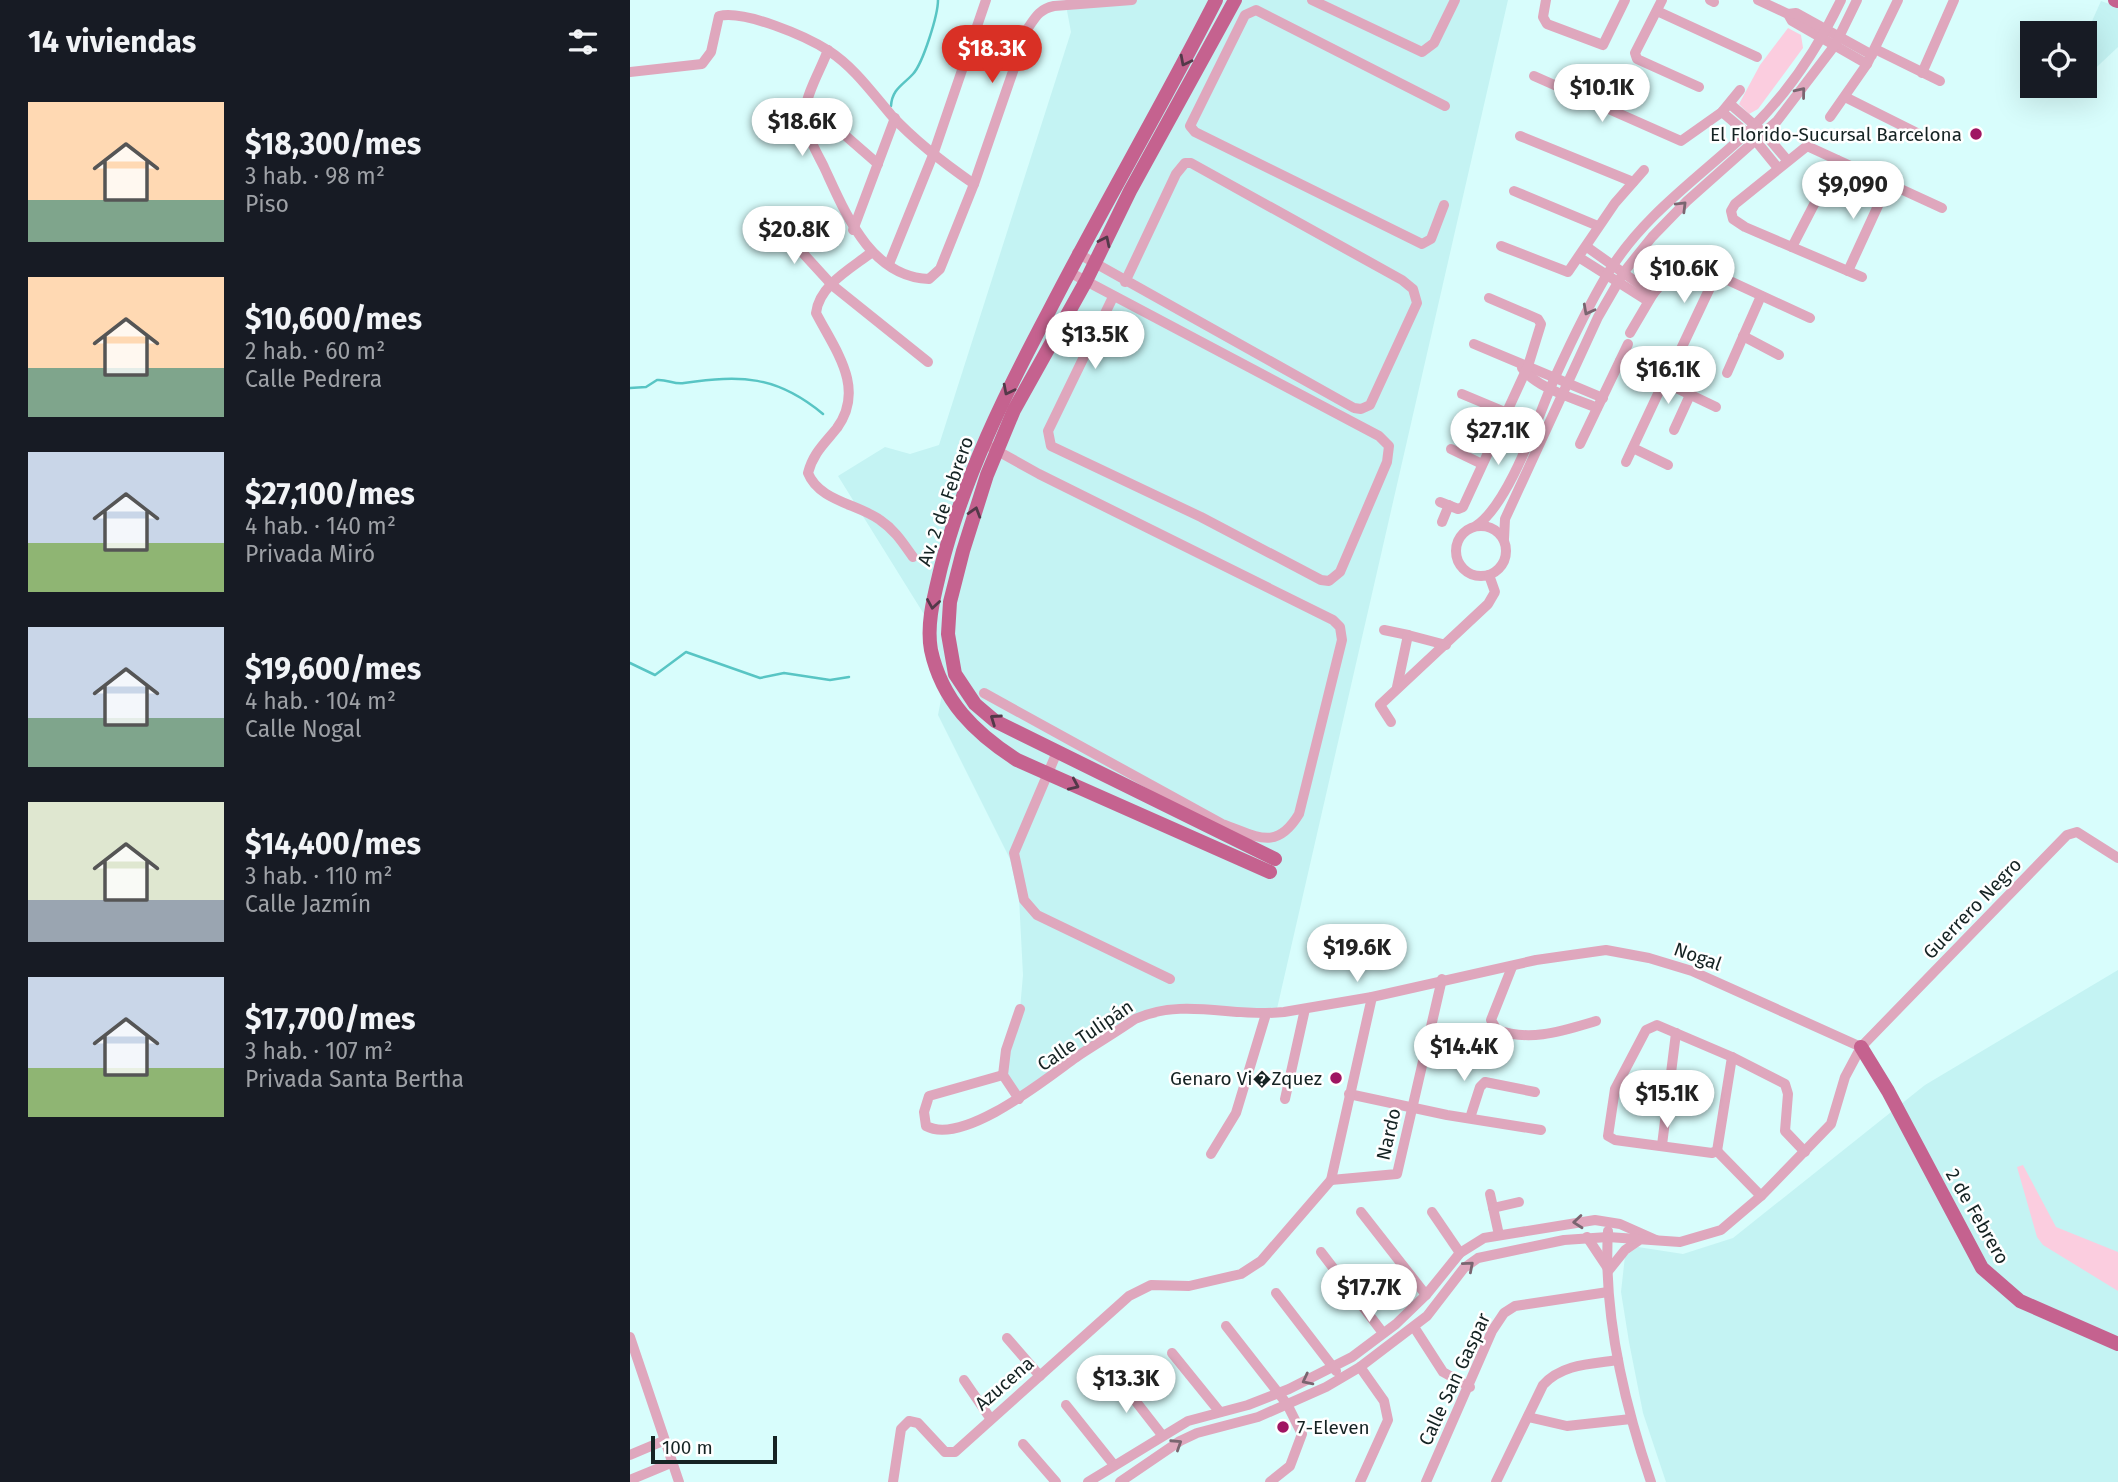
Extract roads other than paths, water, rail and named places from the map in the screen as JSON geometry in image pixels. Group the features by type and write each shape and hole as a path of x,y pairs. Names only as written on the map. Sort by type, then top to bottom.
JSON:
{"main road":[{"name":"Av. 2 de Febrero","path":"1216,0 1170,106 1086,281 991,448 947,543 934,596 931,648 939,678 953,704 982,737 1017,760 1272,865 995,721 975,704 955,674 948,634 950,602 991,448 1001,402 1077,253 1170,106 1235,0"},
{"name":"2 de Febrero","path":"1861,1048 1888,1091 1982,1268 2020,1301 2118,1344"}],"street":[{"path":"889,264 933,156 986,0"},
{"path":"828,51 805,111 808,133 853,230 872,252 889,264 917,279 929,279 935,275 974,184 1028,28 1037,14 1044,8 1054,6 1132,0"},
{"path":"1312,0 1422,52 1434,43 1455,0"},
{"path":"1546,0 1544,21 1601,45 1605,44 1625,0"},
{"path":"1662,0 1635,53 1637,59 1699,87"},
{"path":"1758,0 1871,56 1940,81"},
{"path":"1792,16 1802,0"},
{"path":"1841,0 1825,34 1804,66 1751,129 1690,180 1642,228 1614,265 1553,383 1508,484 1492,512 1459,539 1457,558 1468,572 1489,575 1504,562 1507,552 1504,539 1505,519 1565,388 1624,272 1652,237 1699,190 1760,137 1801,93 1838,40 1857,0"},
{"path":"1830,117 1871,56 1898,0"},
{"path":"1922,73 1954,0"},
{"path":"1444,205 1432,239 1422,244 1195,132 1190,126 1245,15 1256,10 1445,106"},
{"path":"1657,11 1757,57"},
{"path":"630,72 702,64 710,52 719,16 730,14 759,21 828,51 848,66 933,156 974,184"},
{"path":"1534,76 1681,141 1726,108 1740,90"},
{"path":"1845,97 1917,133"},
{"path":"808,103 878,163"},
{"path":"1170,106 1192,119"},
{"path":"1726,108 1787,160"},
{"path":"853,230 895,118"},
{"path":"1520,136 1633,182"},
{"path":"1760,137 1778,168"},
{"path":"1862,277 1745,228 1733,219 1731,211 1735,204 1787,160 1810,146 1942,208"},
{"path":"1792,247 1837,160"},
{"path":"1077,253 1125,282 1361,409 1370,405 1417,303 1413,289 1402,280 1191,163 1185,163 1176,174 1125,282"},
{"path":"1501,246 1563,272 1572,269 1598,226 1644,170"},
{"path":"1690,180 1699,190"},
{"path":"1848,271 1888,184"},
{"path":"1514,191 1598,226"},
{"path":"779,227 832,285 929,362"},
{"path":"1587,247 1624,272 1651,298"},
{"path":"872,252 820,298 816,313 847,375 850,398 838,427 817,450 808,473 811,482 822,491 880,519 897,534 913,558"},
{"path":"1580,258 1617,283 1651,298"},
{"path":"1580,444 1651,298 1679,263 1691,263 1810,318"},
{"path":"1069,272 1379,436 1389,446 1387,462 1340,572 1334,578 1321,580 1201,517 1051,446 1048,431 1113,297"},
{"path":"1681,349 1716,275"},
{"path":"1727,373 1760,296"},
{"path":"1442,522 1445,503 1458,509 1463,507 1506,412 1541,322 1489,298"},
{"path":"1743,336 1779,355"},
{"path":"1474,344 1600,403"},
{"path":"1620,361 1716,407"},
{"path":"1626,462 1663,383"},
{"path":"1462,394 1506,412"},
{"path":"1674,430 1690,395"},
{"path":"984,693 1222,824 1275,839 1289,831 1298,814 1342,640 1340,627 1333,620 991,448"},
{"path":"1633,448 1668,465"},
{"path":"1451,449 1482,464"},
{"path":"1508,484 1520,488"},
{"path":"1476,526 1490,527 1504,539"},
{"path":"1391,722 1377,700 1397,687 1446,645 1492,598 1494,588 1489,575"},
{"path":"1384,630 1446,645"},
{"path":"1397,687 1408,635"},
{"path":"1058,752 1015,845 1014,863 1027,906 1037,915 1170,979"},
{"name":"Guerrero Negro","path":"1641,1237 1661,1243 1679,1242 1721,1230 1761,1196 1831,1124 1845,1077 1861,1048 2067,835 2077,832 2118,858"},
{"name":"Nogal","path":"1371,997 1442,979 1591,950 1649,958 1692,971 1861,1048"},
{"path":"1513,967 1491,1020 1497,1030 1514,1036 1554,1033 1596,1021"},
{"name":"Nardo","path":"1331,1180 1397,1174 1442,979"},
{"path":"1331,1180 1371,997"},
{"name":"Calle Tulipán","path":"1003,1075 929,1096 923,1118 926,1126 933,1129 984,1117 1020,1100 1076,1058 1151,1012 1215,1008 1266,1014 1371,997"},
{"path":"1020,1009 1006,1050 1003,1075 1020,1100"},
{"path":"1285,1099 1305,1009"},
{"path":"1212,1154 1242,1096 1266,1014"},
{"path":"1717,1151 1712,1153 1615,1140 1608,1136 1615,1088 1646,1030 1657,1025 1732,1057 1785,1084 1788,1094 1785,1131 1805,1152"},
{"path":"1662,1145 1676,1033"},
{"path":"1717,1151 1732,1057"},
{"path":"1470,1118 1480,1087 1491,1081 1535,1092"},
{"path":"1349,1094 1412,1108 1541,1130"},
{"path":"1717,1151 1761,1196"},
{"name":"Azucena","path":"893,1482 901,1429 909,1421 918,1423 950,1454 1129,1296 1151,1285 1189,1286 1241,1274 1261,1261 1331,1180"},
{"path":"1490,1194 1499,1235"},
{"path":"1493,1208 1520,1202"},
{"path":"1362,1212 1426,1295"},
{"path":"1432,1212 1460,1253"},
{"path":"1088,1482 1162,1435 1195,1418 1279,1393 1333,1366 1383,1334 1426,1295 1460,1253 1484,1238 1576,1221 1608,1221 1641,1237"},
{"path":"1608,1221 1608,1293 1618,1360 1631,1419 1651,1482"},
{"path":"1120,1482 1197,1433 1258,1417 1341,1379 1414,1327 1464,1268 1487,1255 1587,1237 1641,1237"},
{"path":"1587,1237 1609,1270"},
{"path":"1609,1270 1625,1250 1641,1237"},
{"path":"1321,1252 1383,1334"},
{"path":"1442,1275 1453,1284"},
{"path":"1276,1293 1341,1379"},
{"name":"Calle San Gaspar","path":"1426,1482 1470,1387 1492,1331 1504,1313 1515,1306 1608,1293"},
{"path":"1226,1326 1287,1404 1302,1434 1300,1446 1290,1466 1270,1482"},
{"path":"1414,1327 1443,1372 1470,1387"},
{"path":"630,1337 679,1482"},
{"path":"1007,1338 1040,1376"},
{"path":"1172,1353 1219,1411"},
{"path":"1496,1482 1542,1385 1552,1374 1564,1368 1618,1360"},
{"path":"1360,1367 1384,1401 1388,1420 1365,1481"},
{"path":"1116,1376 1162,1435"},
{"path":"964,1380 990,1418"},
{"path":"1066,1405 1114,1465"},
{"path":"1528,1417 1567,1426 1631,1419"},
{"path":"630,1455 663,1441"},
{"path":"1023,1444 1056,1482"},
{"path":"630,1480 671,1463"},
{"path":"1130,1482 1136,1471"}],"waterway":[{"path":"891,106 896,91 913,74 921,60 933,27 938,0"},
{"path":"630,388 646,387 657,380 681,383 723,379 757,381 789,392 823,414"},
{"path":"630,663 655,675 686,652 760,678 784,673 830,680 849,677"}],"place":[{"name":"El Florido-Sucursal Barcelona","path":"1976,134"},
{"name":"Genaro Vi�Zquez","path":"1336,1078"},
{"name":"7-Eleven","path":"1283,1427"}]}
